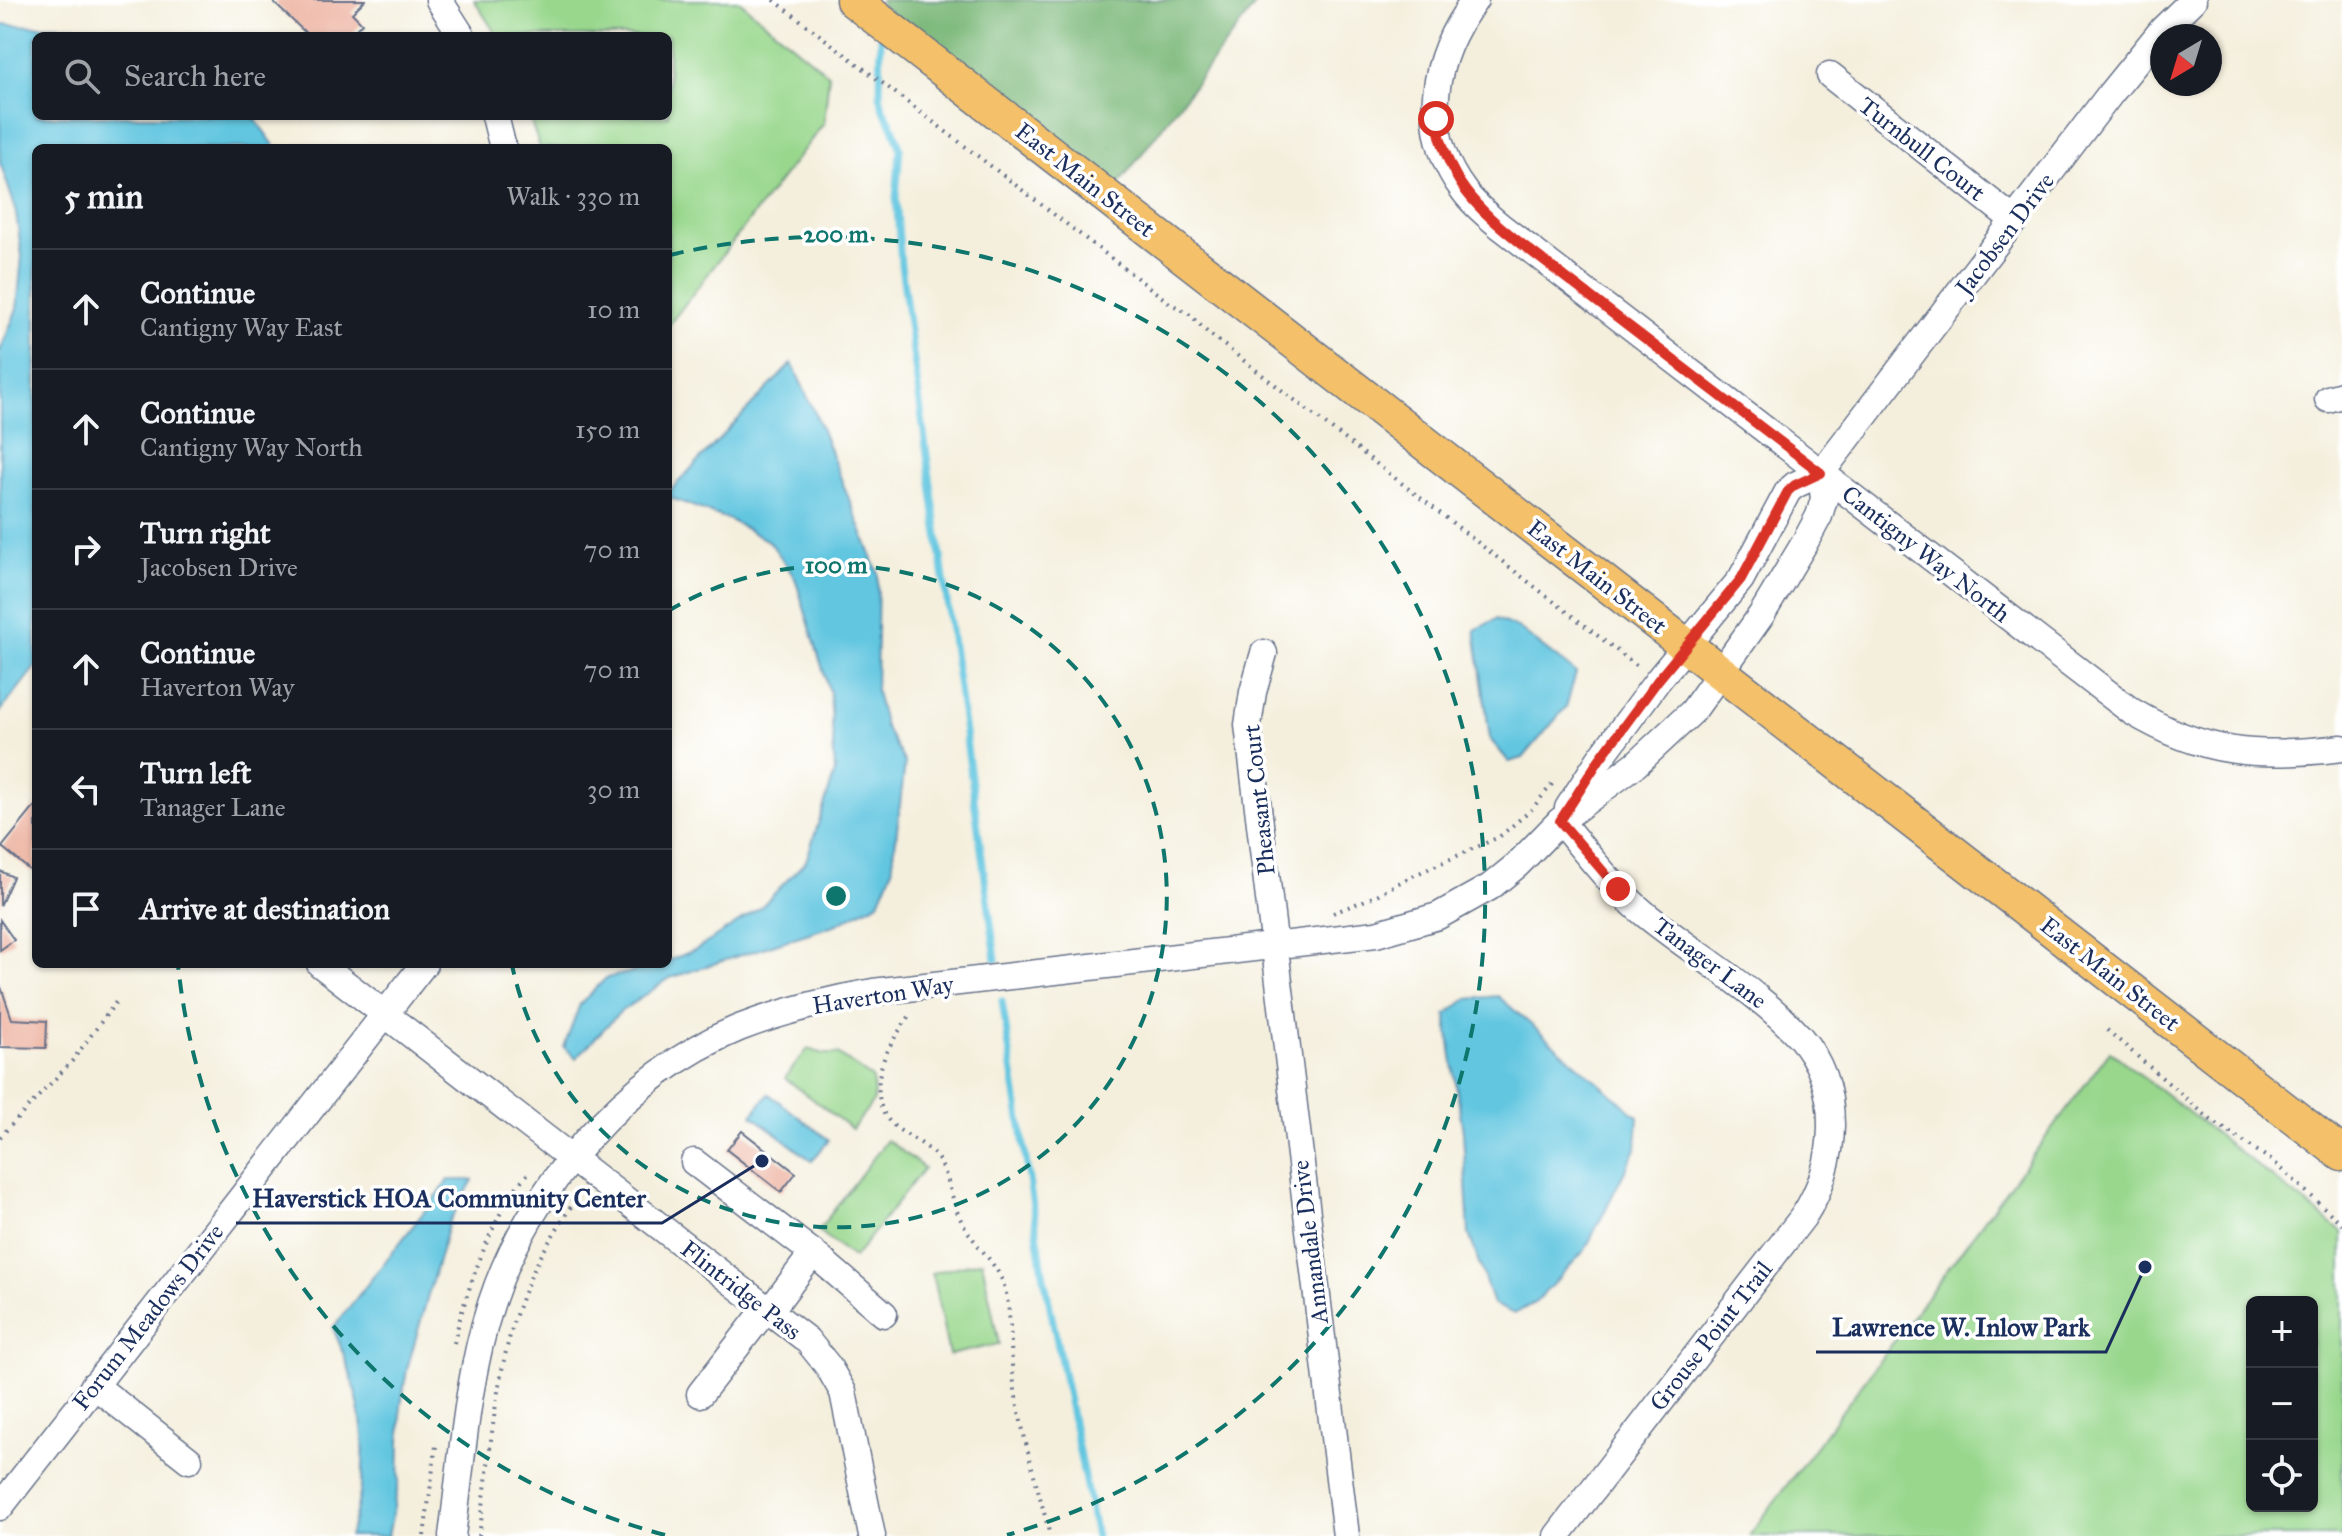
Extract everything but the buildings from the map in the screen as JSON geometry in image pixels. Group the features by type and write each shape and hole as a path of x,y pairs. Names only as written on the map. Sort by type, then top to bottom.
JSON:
{"main road":[{"name":"East Main Street","path":"853,0 2342,1153"}],"street":[{"path":"439,0 459,32"},
{"name":"Cantigny Way North","path":"1475,0 1448,43 1438,75 1436,119 1447,161 1463,190 1500,226 2111,697 2152,724 2214,748 2249,753 2284,754 2342,748"},
{"name":"Jacobsen Drive","path":"1686,647 1741,579 1788,491 1821,473 2137,61 2163,29 2193,0"},
{"name":"Turnbull Court","path":"1830,75 2015,221"},
{"path":"496,120 502,144"},
{"path":"1721,673 1773,597 1819,516 1824,499 1821,473"},
{"name":"Haverton Way","path":"1560,821 1599,760 1686,647"},
{"name":"Pheasant Court","path":"1264,653 1248,725 1274,947"},
{"name":"Haverton Way","path":"452,1536 471,1395 490,1306 526,1225 571,1159 631,1096 664,1071 726,1035 794,1009 873,992 1376,934 1438,916 1478,895 1503,877 1560,821 1636,764 1693,711 1721,673"},
{"name":"Tanager Lane","path":"1560,821 1597,866 1639,909 1774,1013 1800,1037 1817,1065 1829,1099 1831,1121"},
{"name":"Annandale Drive","path":"1274,947 1346,1536"},
{"name":"Flintridge Pass","path":"325,968 768,1310 819,1353 843,1392 872,1536"},
{"name":"Forum Meadows Drive","path":"0,1507 421,968"},
{"name":"Grouse Point Trail","path":"1557,1536 1813,1203 1830,1154 1831,1121"},
{"path":"694,1162 813,1253 884,1314"},
{"path":"700,1394 813,1253"},
{"path":"94,1385 189,1460"}],"path":[{"path":"774,0 1171,304 1188,313 1219,341 1639,665 1632,675"},
{"path":"1327,915 1373,897 1499,837 1532,809 1556,779"},
{"path":"0,1137 72,1061 119,998"},
{"path":"909,1017 880,1067 878,1081 882,1107 892,1126 936,1156 961,1221 1003,1282 1020,1417 1050,1536"},
{"path":"2107,1030 2211,1120 2274,1162 2342,1224"},
{"path":"479,1536 502,1372 519,1307 547,1244 572,1205 572,1200"}],"green space":[{"path":"474,0 738,0 829,75 824,123 672,321 672,144 539,144 530,120 672,120 672,32 494,32"},
{"path":"881,0 1259,0 1118,185 881,5"},
{"path":"808,1049 838,1054 873,1079 874,1100 852,1129 785,1078"},
{"path":"2110,1051 2342,1232 2342,1536 1749,1536"},
{"path":"887,1140 924,1168 854,1258 818,1231"},
{"path":"982,1261 999,1344 949,1355 932,1273"}],"water":[{"path":"0,24 101,28 123,32 32,32 32,120 256,120 273,144 32,144 32,671 0,712 0,351 17,309 22,256 15,207 0,162"},
{"path":"792,363 818,420 878,573 876,692 885,727 905,763 892,871 879,902 837,924 670,978 620,1012 576,1058 564,1047 580,1004 606,978 650,968 672,968 672,959 697,949 760,908 806,861 835,772 830,693 795,578 770,542 730,520 672,498 672,489"},
{"path":"1496,619 1518,628 1576,673 1566,707 1523,758 1509,762 1490,739 1475,630"},
{"path":"1498,996 1638,1117 1636,1149 1585,1250 1536,1302 1514,1314 1493,1304 1469,1234 1463,1132 1446,1015 1467,999"},
{"path":"769,1094 829,1140 812,1161 752,1115"},
{"path":"449,1180 473,1180 449,1222 407,1369 401,1406 399,1482 388,1536 349,1536 362,1482 362,1430 352,1380 333,1328"}],"waterway":[{"path":"881,34 880,95 900,148 896,197 901,265 996,959"},
{"path":"1002,1001 1043,1272 1096,1536"}],"place":[{"name":"Haverstick HOA Community Center","path":"762,1161"},
{"name":"Lawrence W. Inlow Park","path":"2145,1267"}],"route":[{"path":"1436,119 1447,161 1463,190 1476,205 1523,245 1821,473 1788,491 1741,579 1658,680 1599,760 1560,821 1618,889"}]}
